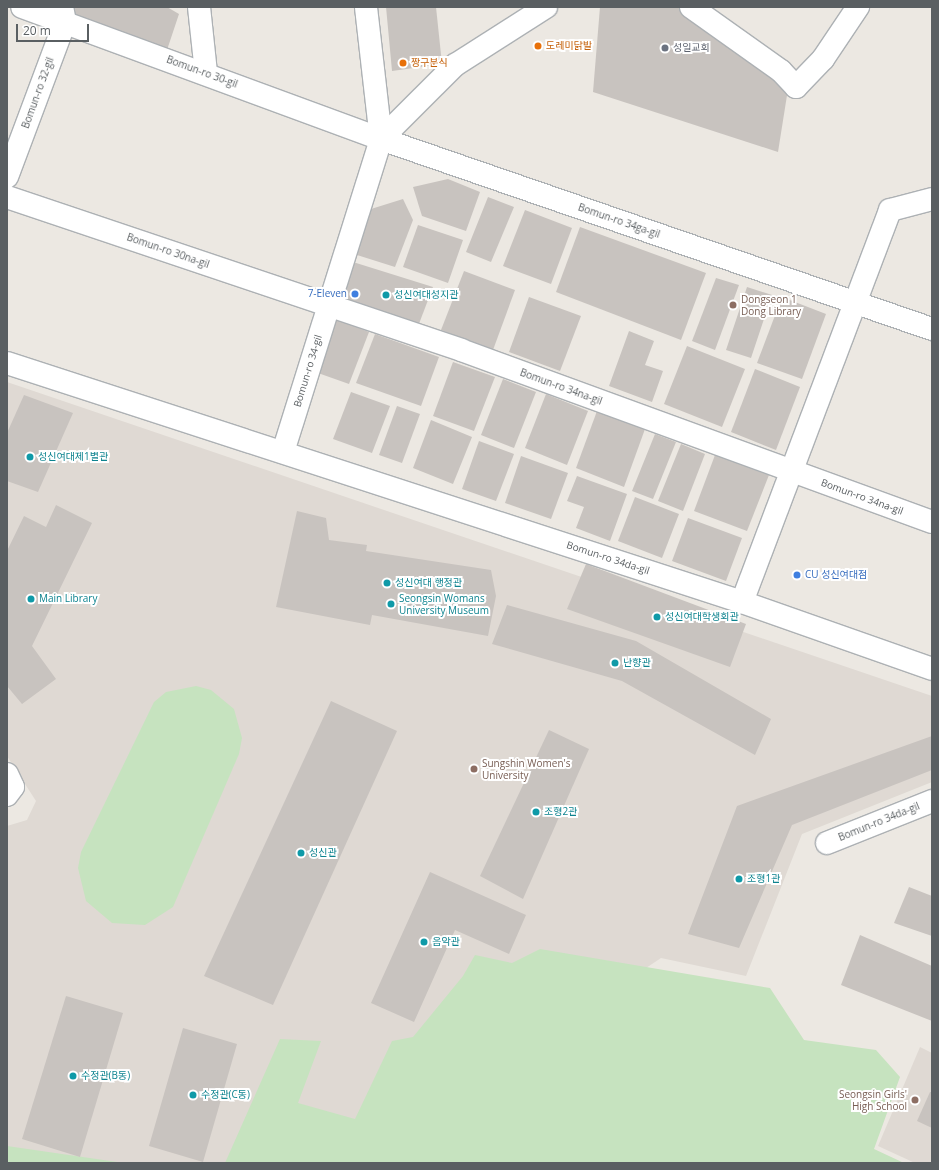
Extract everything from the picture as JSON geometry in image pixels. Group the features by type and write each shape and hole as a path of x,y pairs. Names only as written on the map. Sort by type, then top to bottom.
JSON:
{"street":[{"name":"Bomun-ro 30-gil","path":"22,7 63,14 206,73 381,139"},
{"path":"199,7 206,73"},
{"name":"Bomun-ro 34-gil","path":"283,452 381,139 366,7"},
{"path":"381,139 455,65 546,7"},
{"path":"691,7 781,72 796,87 823,59 858,7"},
{"name":"Bomun-ro 32-gil","path":"7,177 63,14"},
{"name":"Bomun-ro 34ga-gil","path":"381,139 932,329"},
{"name":"Bomun-ro 30na-gil","path":"7,197 328,306"},
{"path":"742,602 793,472 890,210 932,199"},
{"name":"Bomun-ro 34na-gil","path":"328,306 932,522"},
{"path":"7,363 283,452"},
{"name":"Bomun-ro 34da-gil","path":"283,452 742,602 932,670"},
{"path":"7,774 13,787 7,795"},
{"name":"Bomun-ro 34da-gil","path":"827,843 932,801"}],"shaded area":[{"name":"Sungshin Women's University","path":"7,382 932,696 932,782 802,834 746,976 661,958 354,1163 7,1163 7,826 27,820 36,801 7,756"},
{"name":"Seongsin Girls' High School","path":"920,1047 932,1053 932,1163 915,1163 878,1146"}],"green space":[{"path":"196,686 211,690 234,709 242,738 239,754 173,907 145,925 112,923 86,901 78,868 81,852 154,702 166,692"},
{"path":"540,949 770,988 804,1040 876,1050 900,1077 874,1149 904,1163 225,1163 280,1039 321,1041 298,1103 355,1119 392,1041 413,1037 463,976 475,955 512,963"},
{"path":"7,1146 124,1163 7,1163"}],"building":[{"path":"72,7 167,7 179,14 167,50 73,14"},
{"path":"386,7 436,7 442,64 392,71"},
{"name":"성일교회","path":"600,7 679,7 788,89 778,152 593,92"},
{"path":"448,179 480,192 466,231 422,216 413,187"},
{"path":"488,197 514,207 491,262 466,252"},
{"path":"403,199 413,220 395,267 357,255 371,209"},
{"path":"525,210 572,228 551,284 503,266"},
{"path":"418,225 463,240 448,283 403,267"},
{"path":"580,227 706,273 681,340 556,292"},
{"name":"성신여대성지관","path":"353,262 433,287 417,329 339,303"},
{"path":"464,271 515,290 493,350 441,330"},
{"path":"716,278 739,285 715,350 692,341"},
{"path":"747,287 772,295 751,358 726,350"},
{"path":"529,297 581,316 560,371 509,352"},
{"path":"782,297 826,314 802,379 757,363"},
{"path":"336,319 369,332 349,384 318,373"},
{"path":"629,331 654,341 645,365 663,371 652,402 609,386"},
{"path":"375,334 439,357 421,406 356,383"},
{"path":"687,346 745,369 722,427 664,404"},
{"path":"453,362 495,377 474,431 433,416"},
{"path":"755,369 800,387 776,450 731,432"},
{"path":"503,379 536,392 514,448 481,435"},
{"path":"351,392 390,406 372,453 333,439"},
{"path":"546,394 588,411 567,465 525,448"},
{"name":"성신여대제1별관","path":"24,395 73,413 38,492 7,481 7,433"},
{"path":"397,406 420,414 402,463 379,455"},
{"path":"597,411 645,429 624,487 576,468"},
{"path":"431,420 472,437 453,484 413,468"},
{"path":"655,434 676,442 653,499 632,491"},
{"path":"479,441 514,454 496,501 462,489"},
{"path":"681,444 705,454 683,511 658,501"},
{"path":"715,455 769,475 747,531 694,511"},
{"path":"521,456 568,473 551,519 505,503"},
{"path":"577,476 627,494 610,541 576,528 584,507 567,501"},
{"path":"635,497 679,514 662,558 618,541"},
{"name":"Main Library","path":"56,505 92,523 32,646 56,679 22,704 7,686 7,551 24,516 46,527"},
{"name":"성신여대 행정관","path":"297,511 326,518 329,540 367,545 366,551 491,570 496,596 488,636 372,615 370,625 276,607"},
{"path":"688,518 742,538 726,581 672,561"},
{"name":"성신여대학생회관","path":"586,564 746,624 730,667 567,609"},
{"name":"난향관","path":"507,605 636,641 771,719 755,755 622,681 492,644"},
{"name":"성신관","path":"331,701 397,731 273,1005 204,976"},
{"name":"조형2관","path":"549,730 589,749 523,899 480,876"},
{"name":"조형1관","path":"932,736 932,770 792,825 739,948 688,934 737,806"},
{"name":"음악관","path":"430,872 526,915 509,954 455,930 414,1022 371,1003"},
{"path":"909,887 932,896 932,936 894,923"},
{"path":"860,935 932,966 932,1021 841,985"},
{"name":"수정관(B동)","path":"66,996 123,1013 80,1157 22,1139"},
{"name":"수정관(C동)","path":"183,1028 237,1044 203,1162 149,1146"},
{"path":"930,1092 932,1092 932,1128 917,1121"}],"place":[{"name":"도레미닭발","path":"538,46"},
{"name":"성일교회","path":"665,48"},
{"name":"짱구분식","path":"403,63"},
{"name":"7-Eleven","path":"355,294"},
{"name":"성신여대성지관","path":"386,295"},
{"name":"Dongseon 1 Dong Library","path":"733,305"},
{"name":"성신여대제1별관","path":"30,457"},
{"name":"CU 성신여대점","path":"797,575"},
{"name":"성신여대 행정관","path":"387,583"},
{"name":"Main Library","path":"31,599"},
{"name":"Seongsin Womans University Museum","path":"391,604"},
{"name":"성신여대학생회관","path":"657,617"},
{"name":"난향관","path":"615,663"},
{"name":"Sungshin Women's University","path":"474,769"},
{"name":"조형2관","path":"536,812"},
{"name":"성신관","path":"301,853"},
{"name":"조형1관","path":"739,879"},
{"name":"음악관","path":"424,942"},
{"name":"수정관(B동)","path":"73,1076"},
{"name":"수정관(C동)","path":"193,1095"},
{"name":"Seongsin Girls' High School","path":"915,1100"}]}
